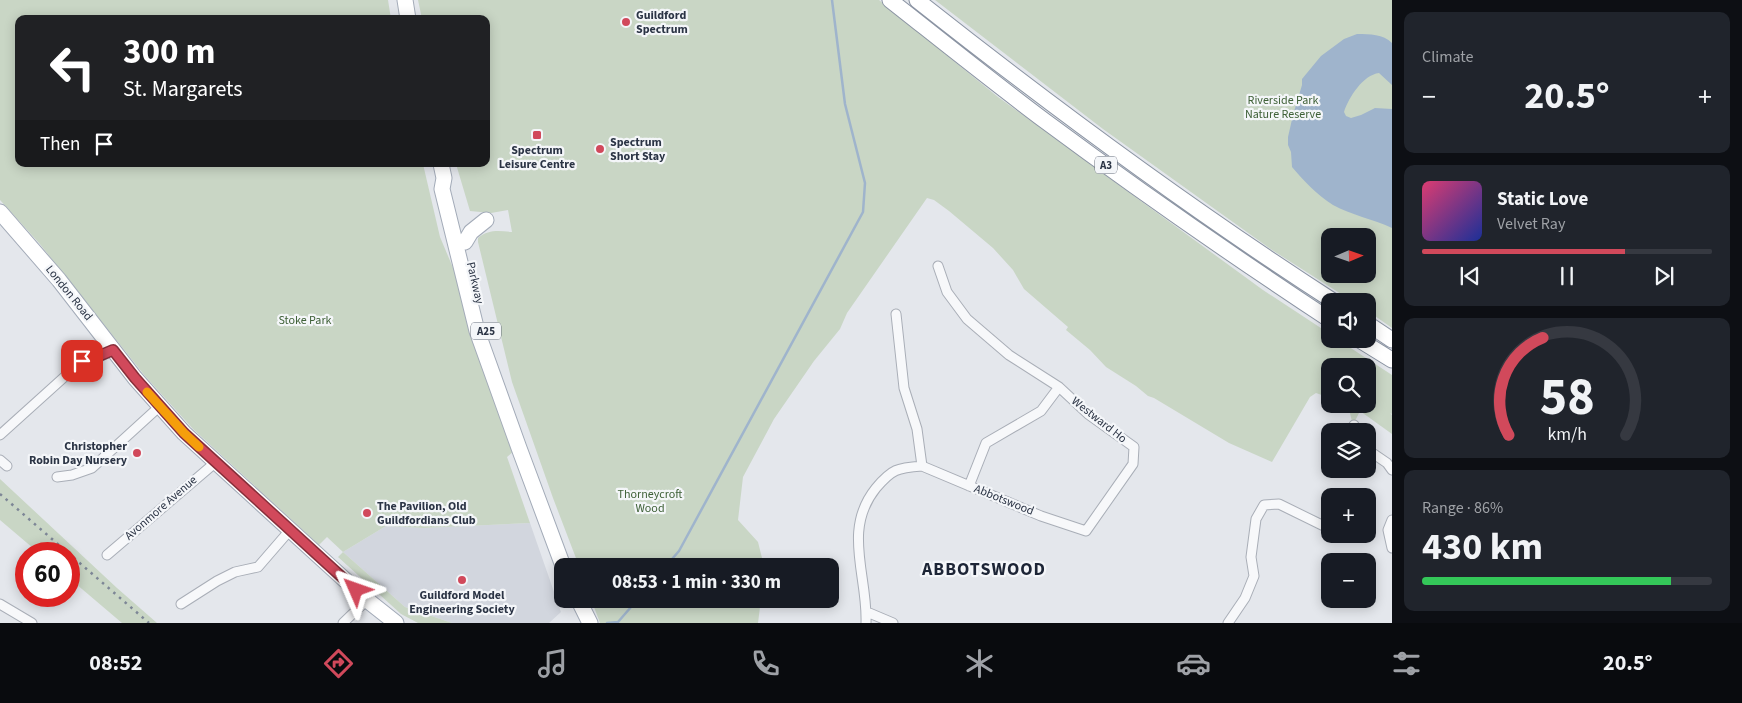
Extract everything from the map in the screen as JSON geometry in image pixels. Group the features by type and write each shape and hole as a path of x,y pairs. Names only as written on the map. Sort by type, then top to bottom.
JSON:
{"main road":[{"path":"404,0 407,15"},
{"name":"A3","path":"890,0 963,58 1088,152 1212,241 1321,314"},
{"name":"A3","path":"917,0 1029,87 1189,204 1321,293"},
{"name":"Parkway","path":"442,171 452,187 509,419"},
{"name":"Parkway","path":"442,171 442,189 477,331 560,558"},
{"name":"London Road","path":"0,212 59,280 135,378 184,433 367,600 396,623"},
{"path":"465,242 474,229 486,220"},
{"path":"1376,329 1392,340"},
{"path":"1373,348 1392,360"},
{"path":"578,608 581,623"},
{"path":"580,608 586,623"},
{"path":"581,608 590,623"}],"street":[{"name":"Westward Ho","path":"938,266 947,292 967,319 1009,355 1059,387 1088,414 1134,447 1133,464 1086,531"},
{"path":"866,623 867,612 859,564 858,538 861,514 873,492 888,474 905,467 922,466 917,429 904,388 896,314"},
{"path":"0,435 82,361 113,350"},
{"path":"968,486 986,443 1041,411 1059,387"},
{"path":"57,477 92,468 160,406"},
{"path":"1376,456 1392,470"},
{"name":"Avonmore Avenue","path":"107,555 216,462"},
{"name":"Abbotswood","path":"922,466 1041,516 1086,531"},
{"path":"1228,623 1245,598 1254,576 1251,557 1256,519 1264,505 1279,504 1321,525"},
{"path":"1392,520 1388,530 1392,548"},
{"path":"181,604 235,572 258,567 290,530"},
{"path":"342,623 367,600"},
{"path":"0,604 32,623"},
{"path":"867,612 893,623"}],"shaded area":[{"name":"Guildford Model Engineering Society","path":"530,523 554,592 554,608 560,608 561,612 549,623 452,623 405,607 343,552 386,526 423,528"}],"green space":[{"name":"Stoke Park","path":"0,0 388,0 390,15 15,15 15,167 424,167 440,237 467,301 515,450 507,457 530,523 423,528 386,526 343,552 327,537 319,545 193,429 145,376 39,243 0,200"},
{"name":"Thorneycroft Wood","path":"418,0 879,0 998,97 1263,290 1321,328 1321,348 1351,348 1366,358 1321,358 1321,395 1316,393 1310,397 1272,462 1229,443 1148,396 1106,367 1090,350 1066,330 1068,327 1024,289 1013,270 993,248 949,211 934,200 927,198 847,313 840,329 814,361 774,419 743,477 738,520 758,542 762,558 576,558 512,382 478,242 478,238 490,232 512,232 508,210 491,213 470,211 457,167 490,167 490,15 421,15"},
{"name":"Riverside Park Nature Reserve","path":"935,0 1392,0 1392,328 1376,317 1376,293 1339,293 1324,283 1376,283 1376,228 1321,228 1321,281 1272,250 1103,129"},
{"path":"1376,365 1392,375 1392,414 1390,413 1392,415 1392,434 1363,413 1376,413"},
{"path":"1350,413 1359,413 1355,421 1352,422"},
{"path":"0,479 68,542 26,542 0,520"},
{"path":"343,552 405,607 452,623 418,623 401,614 338,557"},
{"path":"80,554 157,623 122,623 80,587"},
{"path":"594,608 760,608 758,623 600,623"}],"water":[{"path":"1357,34 1380,36 1392,43 1392,85 1379,73 1367,78 1357,88 1344,112 1346,116 1351,118 1375,108 1392,109 1392,228 1333,205 1322,197 1292,167 1291,152 1288,145 1288,137 1302,79 1321,56 1344,39"}],"waterway":[{"path":"673,558 679,551 863,212 865,183 845,104 832,0"},
{"path":"607,623 618,622 630,608"}],"railway":[{"path":"0,494 149,623"}],"slow traffic":[{"path":"147,392 199,447"}],"place":[{"name":"Guildford Spectrum","path":"626,22"},
{"name":"Spectrum Leisure Centre","path":"537,135"},
{"name":"Spectrum Short Stay","path":"600,149"},
{"name":"Christopher Robin Day Nursery","path":"137,453"},
{"name":"The Pavilion, Old Guildfordians Club","path":"367,513"},
{"name":"Guildford Model Engineering Society","path":"462,580"}],"district":[{"name":"ABBOTSWOOD","path":"984,569"}],"route":[{"path":"82,361 113,350 184,433 356,590"}]}
